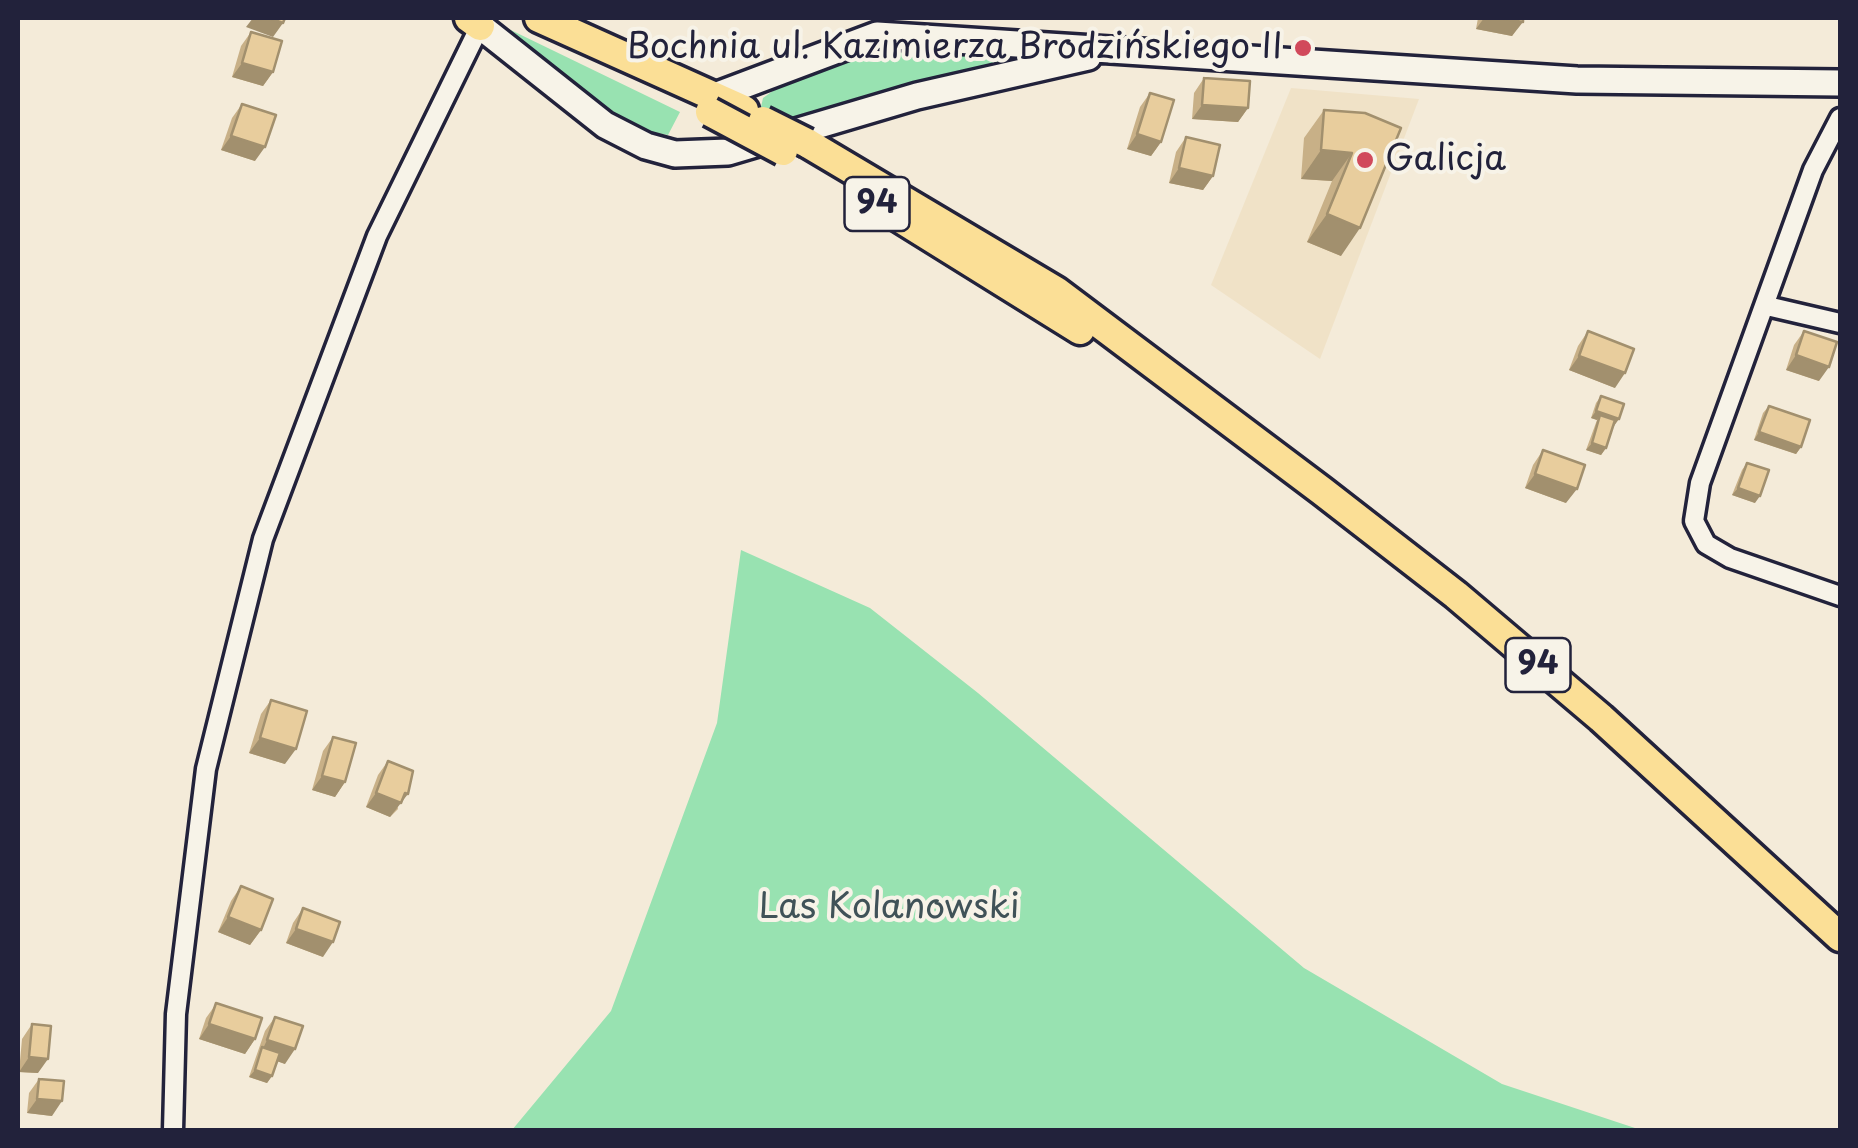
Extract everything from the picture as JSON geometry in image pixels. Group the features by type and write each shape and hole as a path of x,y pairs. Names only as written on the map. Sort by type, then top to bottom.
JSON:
{"main road":[{"name":"94","path":"524,18 712,104 744,110 795,147 1217,416 1456,595 1601,718 1840,936"},
{"name":"94","path":"538,18 795,147"},
{"path":"474,22 605,125 646,146 674,154 728,152 933,92 1118,51"},
{"path":"712,104 785,70 877,35 1577,80 1840,83"}],"street":[{"path":"173,1130 176,1014 206,769 264,539 378,236 474,22"},
{"path":"1840,118 1813,170 1700,483 1694,521 1706,544 1730,558 1840,596"},
{"path":"1767,306 1840,322"}],"shaded area":[{"path":"1291,88 1419,99 1320,359 1211,285"}],"green space":[{"path":"486,18 680,112 668,135 640,130 612,114"},
{"path":"922,47 1035,56 876,92 793,122 761,107 763,98 781,85 845,60 880,50"},
{"name":"Las Kolanowski","path":"741,550 870,608 978,693 1304,968 1502,1084 1641,1130 512,1130 611,1011 717,723"}],"building":[{"path":"251,32 282,41 273,72 242,63"},
{"path":"1204,78 1250,81 1248,108 1202,105"},
{"path":"1150,93 1174,100 1161,142 1137,134"},
{"path":"242,104 276,115 265,147 231,136"},
{"path":"1324,110 1365,113 1401,128 1360,228 1327,214 1352,153 1321,150"},
{"path":"1186,137 1220,145 1213,176 1179,168"},
{"path":"1588,331 1634,349 1625,373 1579,356"},
{"path":"1804,331 1837,342 1829,367 1796,355"},
{"path":"1601,396 1624,404 1619,419 1596,411"},
{"path":"1769,406 1810,420 1801,447 1759,432"},
{"path":"1600,415 1615,420 1606,448 1592,443"},
{"path":"1543,450 1585,465 1577,489 1535,474"},
{"path":"1747,463 1769,470 1760,496 1738,488"},
{"path":"271,700 307,711 296,749 260,738"},
{"path":"333,737 356,743 345,782 322,776"},
{"path":"388,761 413,771 408,794 401,803 376,793"},
{"path":"241,886 273,899 261,930 228,917"},
{"path":"303,908 340,922 333,942 296,929"},
{"path":"216,1003 262,1018 255,1039 209,1024"},
{"path":"275,1017 303,1026 295,1049 267,1040"},
{"path":"32,1024 51,1026 48,1059 29,1057"},
{"path":"262,1047 280,1053 272,1076 255,1070"},
{"path":"39,1079 64,1081 62,1101 37,1099"}],"place":[{"name":"Bochnia ul. Kazimierza Brodzińskiego II","path":"1303,48"},
{"name":"Galicja","path":"1365,160"}]}
